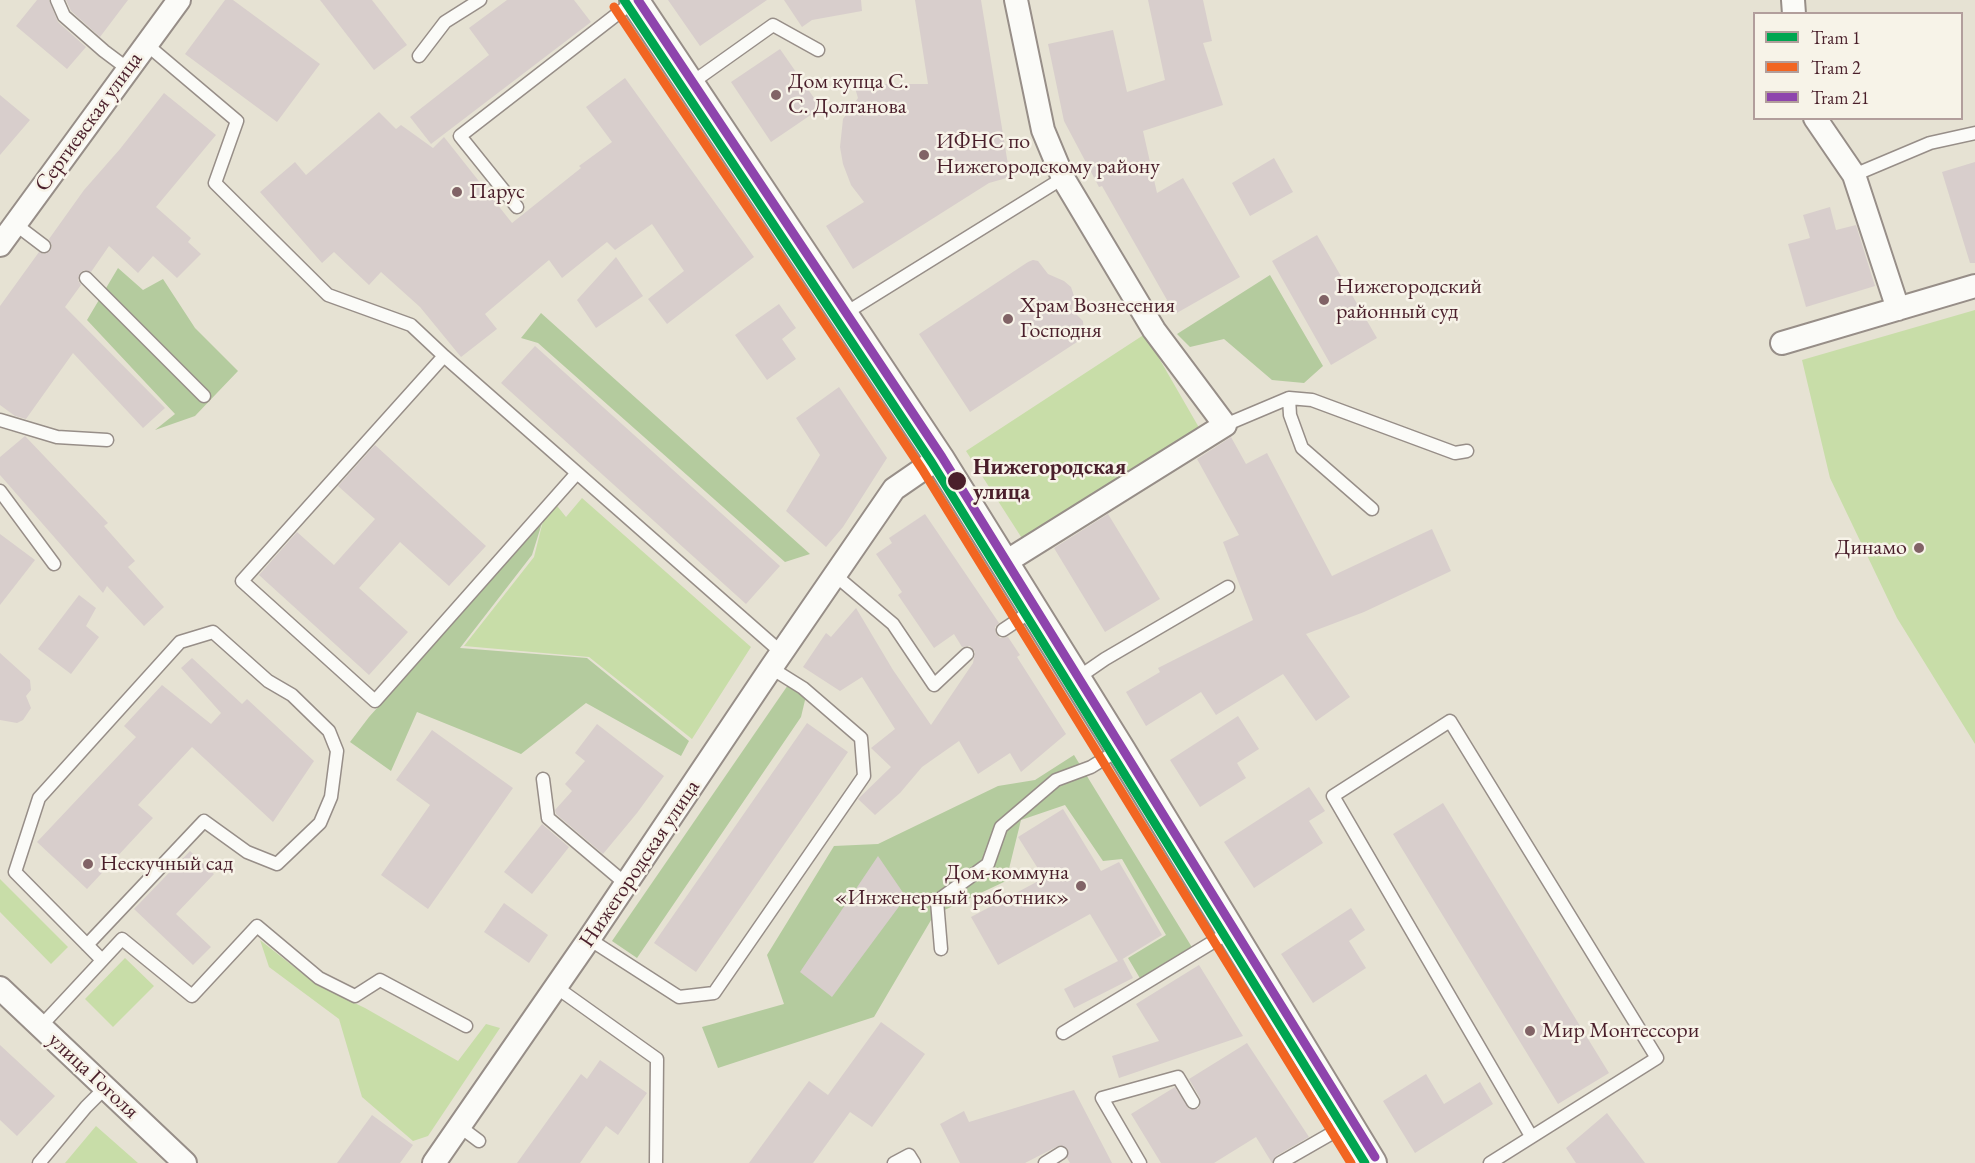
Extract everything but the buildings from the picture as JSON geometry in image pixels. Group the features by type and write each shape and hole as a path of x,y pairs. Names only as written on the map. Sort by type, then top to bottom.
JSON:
{"street":[{"name":"Сергиевская улица","path":"0,244 179,0"},
{"path":"1004,563 1225,425 1154,330 1063,178 1043,130 1016,0"},
{"path":"634,1 939,458 1120,749 1372,1163"},
{"path":"1816,120 1854,175 1898,309"},
{"path":"1782,343 1975,286"},
{"name":"Нижегородская улица","path":"434,1163 894,489 939,458"},
{"name":"улица Гоголя","path":"0,988 185,1163"}],"lane":[{"path":"57,0 64,16 128,69"},
{"path":"419,56 445,22 480,0"},
{"path":"517,207 460,136 634,1"},
{"path":"689,85 773,25 818,50"},
{"path":"146,44 237,121 215,183 328,295 411,325 577,473 803,688 861,738 864,776 714,993 679,997 589,939"},
{"path":"1854,175 1930,143 1975,133"},
{"path":"844,314 1063,178"},
{"path":"15,224 44,246"},
{"path":"86,278 204,396"},
{"path":"444,356 242,581 375,701 577,473"},
{"path":"1225,425 1289,398 1312,400 1455,453 1467,451"},
{"path":"1289,398 1290,415 1302,448 1372,509"},
{"path":"0,420 57,437 107,440"},
{"path":"0,491 54,564"},
{"path":"836,576 893,624 934,686 967,654"},
{"path":"1076,679 1105,659 1228,587"},
{"path":"1003,630 1033,610"},
{"path":"87,945 204,821 247,852 278,864 320,823 331,797 338,751 329,730 292,695 268,681 213,632 180,642 39,798 15,872 87,945 101,959"},
{"path":"1490,1163 1657,1059 1450,721 1333,796 1531,1136"},
{"path":"941,949 937,901 988,864 1001,827 1056,780 1091,766 1120,749"},
{"path":"543,778 548,818 626,884"},
{"path":"41,1026 122,939 192,996 257,926 319,978 355,996 380,980 466,1026"},
{"path":"1063,1033 1231,931"},
{"path":"556,987 657,1059 656,1163"},
{"path":"1140,1163 1102,1098 1178,1077 1193,1102"},
{"path":"39,1163 105,1088"},
{"path":"1280,1163 1348,1124"},
{"path":"459,1126 479,1141"},
{"path":"1045,1163 1061,1153"},
{"path":"894,1163 909,1155 914,1163"}],"green space":[{"path":"118,268 143,290 163,279 195,328 238,371 195,416 155,430 175,414 87,320"},
{"path":"1270,275 1323,366 1304,383 1272,380 1224,339 1190,347 1177,334"},
{"name":"Динамо","path":"1975,310 1975,744 1897,618 1830,478 1802,360"},
{"path":"541,313 810,554 785,562 538,343 521,338"},
{"path":"1145,334 1201,431 1025,543 966,451"},
{"path":"582,498 751,647 692,739 589,657 464,646 534,557 544,517 554,502 566,517"},
{"path":"542,523 532,555 460,648 587,658 689,741 681,756 586,703 521,754 417,712 391,771 350,742 369,717"},
{"path":"788,685 806,696 801,717 637,958 612,941"},
{"path":"1074,755 1193,949 1141,980 1128,958 1166,935 1122,859 1103,861 1065,805 1021,820 1006,881 934,915 874,1017 718,1068 702,1027 784,1004 767,955 834,846 878,844 998,786 1035,780"},
{"path":"0,879 68,947 51,964 0,912"},
{"path":"260,940 317,985 365,1008 458,1061 486,1024 500,1028 428,1136 413,1141 362,1097 339,1019 269,967"},
{"path":"125,958 154,986 113,1027 85,999"},
{"path":"96,1126 138,1163 65,1163"}],"tram line":[{"name":"1","path":"624,0 932,463 1365,1163"},
{"name":"21","path":"638,0 942,457 1375,1157"},
{"name":"2","path":"614,7 922,469 1351,1163"}],"place":[{"name":"Дом купца С. С. Долганова","path":"776,95"},
{"name":"ИФНС по Нижегородскому району","path":"924,155"},
{"name":"Парус","path":"457,192"},
{"name":"Нижегородский районный суд","path":"1324,300"},
{"name":"Храм Вознесения Господня","path":"1008,319"},
{"name":"Нижегородская улица","path":"957,481"},
{"name":"Динамо","path":"1919,548"},
{"name":"Нескучный сад","path":"88,864"},
{"name":"Дом-коммуна «Инженерный работник»","path":"1081,886"},
{"name":"Мир Монтессори","path":"1530,1031"}]}
